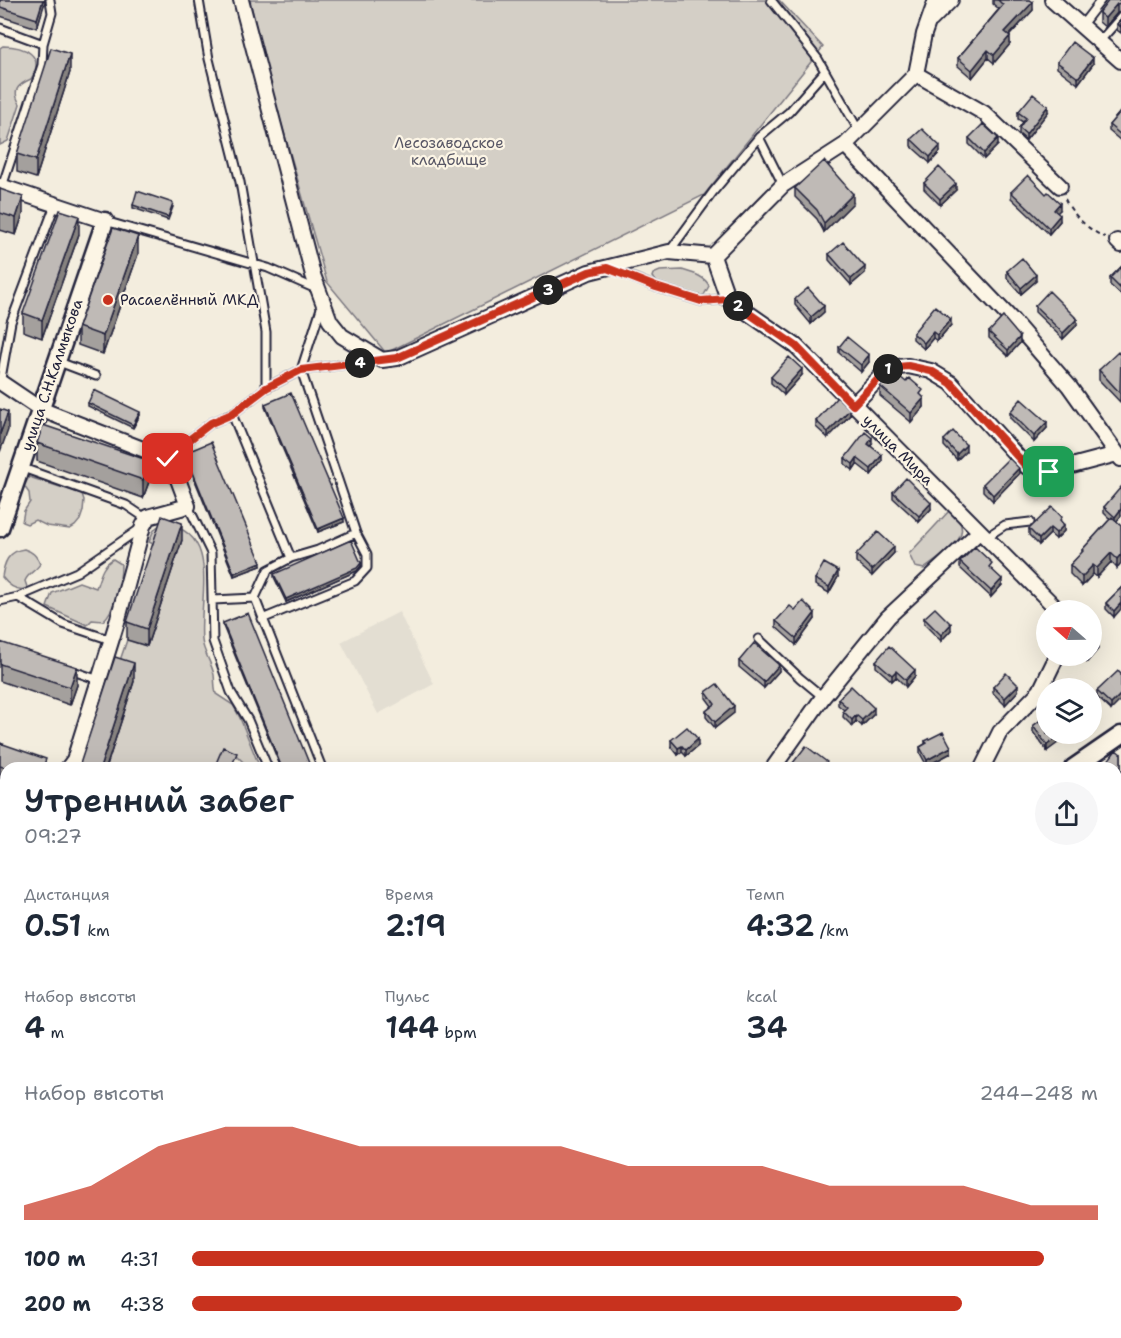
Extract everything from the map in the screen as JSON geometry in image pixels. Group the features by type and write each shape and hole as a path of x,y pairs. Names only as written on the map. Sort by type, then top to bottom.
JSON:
{"street":[{"path":"241,0 291,193 330,321 342,336 382,360 397,358 589,272 669,252 713,256"},
{"path":"713,256 783,185 844,145 916,74 927,24 936,0"},
{"path":"927,24 951,0"},
{"path":"1052,0 1121,61"},
{"path":"916,74 984,113 1060,186"},
{"path":"844,145 1013,321 1069,386 1119,457 1049,472 1027,467 951,383 931,371 908,366 889,368 853,405"},
{"path":"1,187 105,221"},
{"name":"улица С.Н.Калмыкова","path":"0,528 105,221"},
{"path":"713,256 728,299"},
{"name":"улица Мира","path":"728,299 796,346 1048,600"},
{"path":"0,382 40,409 168,459 173,466 188,506 145,523 72,762"},
{"path":"777,762 824,697 888,617 982,535"},
{"path":"985,762 1000,732 1040,690 1052,666"},
{"path":"1082,762 1121,735"}],"lane":[{"path":"1,187 42,65 43,44 52,12 50,0"},
{"path":"200,0 209,59 240,182 266,332 266,388"},
{"path":"771,0 818,59 859,131"},
{"path":"1081,26 1101,0"},
{"path":"1100,42 1121,17"},
{"path":"0,28 43,44"},
{"path":"669,252 713,192 759,137 789,112 825,71"},
{"path":"759,137 783,185"},
{"path":"0,382 11,322 55,205"},
{"path":"105,221 268,268 321,296 301,370 356,533 369,562 364,574 355,580 262,619"},
{"path":"607,268 701,301 728,299"},
{"path":"168,459 211,423 232,414 266,388 301,370 382,360"},
{"path":"56,361 96,376"},
{"path":"232,414 291,558"},
{"path":"0,601 18,597 77,572 145,523 126,505 20,467"},
{"path":"188,506 211,553 213,641 231,693 248,720 266,762"},
{"path":"982,535 1005,525 1030,522"},
{"path":"319,762 255,598 268,570 291,558 318,550 356,533"},
{"path":"18,597 63,624 111,640"},
{"path":"213,600 255,598"},
{"path":"759,639 800,678 824,697"},
{"path":"66,669 99,680"}],"path":[{"path":"1060,186 1070,210 1097,234 1119,243"}],"shaded area":[{"path":"399,612 434,684 378,714 341,642"}],"green space":[{"name":"Лесозаводское кладбище","path":"250,0 779,0 823,47 704,195 386,353 327,282 263,59"},
{"path":"3,46 25,50 34,58 36,64 31,79 17,89 16,95 20,104 8,141 0,145 0,48"},
{"path":"682,270 698,275 707,283 709,286 704,295 699,297 673,290 661,285 652,277 660,271"},
{"path":"29,477 82,494 83,511 75,526 70,529 47,526 35,520 27,524 22,522 24,511 30,502 29,493 24,486"},
{"path":"949,511 962,528 956,543 924,569 915,567 909,554"},
{"path":"166,524 183,530 195,541 201,555 204,571 202,640 213,671 216,694 233,705 258,762 243,762 237,756 223,750 218,762 108,762 134,682 115,675 127,640 146,646 158,546 149,542 156,527"},
{"path":"24,549 34,554 40,564 26,578 26,589 19,589 12,587 2,577 8,558 14,552"},
{"path":"113,559 121,564 120,578 114,602 108,616 103,621 92,620 87,625 47,607 52,593 79,582 96,588 104,568"}],"building":[{"path":"0,0 43,0 37,19 0,7"},
{"path":"998,0 1030,0 1033,2 1005,32 1010,36 994,55 988,50 972,70 958,58 1003,5"},
{"path":"1109,0 1121,0 1121,3 1117,4 1105,18 1099,13"},
{"path":"1072,42 1093,58 1078,78 1057,62"},
{"path":"51,48 70,54 36,160 17,154"},
{"path":"1033,94 1048,106 1026,134 1019,128 1026,118 1018,112"},
{"path":"1121,111 1121,135 1109,125"},
{"path":"983,124 998,138 984,153 969,138"},
{"path":"922,129 940,146 930,157 911,139"},
{"path":"824,161 853,194 824,223 817,210 795,188"},
{"path":"939,167 956,184 940,199 924,183"},
{"path":"1028,175 1046,194 1048,192 1060,203 1054,210 1060,215 1049,228 1011,192"},
{"path":"0,189 23,197 16,218 0,213"},
{"path":"137,191 173,203 168,217 133,205"},
{"path":"60,210 79,216 42,320 23,313"},
{"name":"Расаелённый МКД","path":"113,228 138,236 103,336 78,327"},
{"path":"843,242 865,267 851,279 829,254"},
{"path":"1022,258 1036,275 1021,288 1007,271"},
{"path":"1121,267 1121,289 1110,278"},
{"path":"808,288 824,306 811,317 795,299"},
{"path":"1049,291 1077,319 1063,333 1035,306"},
{"path":"935,306 951,319 937,335 933,332 924,343 913,333"},
{"path":"1003,317 1020,337 1008,350 989,332"},
{"path":"847,337 869,355 861,365 839,347"},
{"path":"1118,352 1121,356 1120,393 1099,370"},
{"path":"789,357 802,369 784,389 771,377"},
{"path":"893,371 906,382 909,378 923,390 920,394 924,398 911,413 880,386"},
{"path":"94,390 140,412 133,425 88,403"},
{"path":"291,393 344,518 318,529 265,404"},
{"path":"837,397 850,409 828,432 816,421"},
{"path":"1021,399 1047,422 1034,436 1010,412"},
{"path":"0,409 8,412 0,434"},
{"path":"43,425 150,461 143,480 37,443"},
{"path":"953,431 966,445 957,454 944,440"},
{"path":"865,432 872,438 868,444 882,455 871,469 857,458 853,464 845,458"},
{"path":"211,442 261,562 234,573 185,453"},
{"path":"1009,458 1019,468 993,495 983,484"},
{"path":"906,478 931,503 919,516 893,492"},
{"path":"1121,487 1121,509 1115,517 1104,507"},
{"path":"1052,507 1062,517 1060,520 1064,525 1056,533 1050,528 1039,539 1029,529"},
{"path":"162,516 182,523 147,629 127,622"},
{"path":"1112,517 1121,525 1121,554 1117,559 1111,553 1097,568 1093,565 1082,577 1070,565"},
{"path":"878,532 894,547 872,570 856,555"},
{"path":"351,540 361,563 357,568 286,599 274,574"},
{"path":"975,547 992,563 989,567 1002,579 991,591 960,562"},
{"path":"824,563 838,571 829,587 815,579"},
{"path":"1121,588 1121,603 1114,611 1106,603"},
{"path":"803,601 815,613 796,638 776,621 790,606 795,610"},
{"path":"935,608 951,624 941,635 924,618"},
{"path":"248,613 309,762 280,762 223,623"},
{"path":"0,642 77,667 70,687 0,664"},
{"path":"754,643 779,665 764,682 739,661"},
{"path":"889,646 915,670 906,680 896,671 892,675 876,661"},
{"path":"115,657 134,663 102,762 81,762"},
{"path":"1118,671 1121,674 1121,694 1111,704 1102,696 1102,686"},
{"path":"1006,673 1018,685 1005,698 993,687"},
{"path":"717,684 734,706 715,722 706,711 715,704 706,692"},
{"path":"851,686 874,708 862,720 856,715 852,720 843,711 847,707 838,699"},
{"path":"687,727 698,739 686,750 682,746 678,748 671,740"},
{"path":"943,732 951,747 927,760 920,747 927,743 925,741"},
{"path":"0,743 46,759 45,762 0,762"},
{"path":"806,746 827,762 794,762"},
{"path":"223,747 237,753 233,762 217,762"},
{"path":"1116,750 1121,754 1121,762 1107,762"}],"place":[{"name":"Расаелённый МКД","path":"108,300"}],"route":[{"path":"168,459 211,423 232,414 266,388 301,370 397,358 589,272 607,268 701,301 728,299 796,346 853,405 889,368 908,366 931,371 951,383 1027,467 1049,472"}]}
